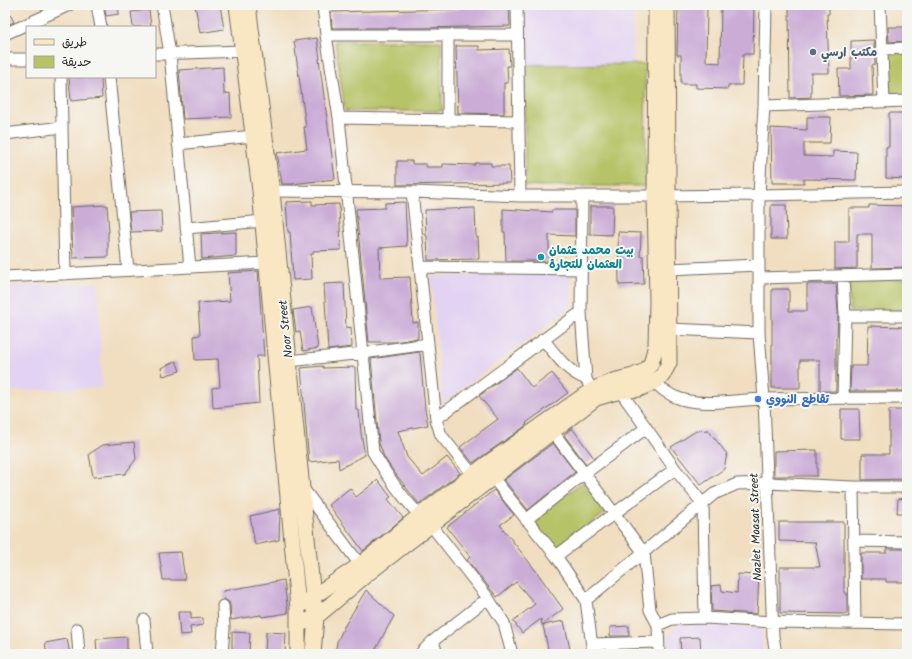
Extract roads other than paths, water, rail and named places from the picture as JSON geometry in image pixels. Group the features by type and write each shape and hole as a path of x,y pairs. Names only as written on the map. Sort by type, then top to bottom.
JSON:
{"street":[{"path":"5,34 69,5"},
{"path":"97,5 101,26"},
{"path":"162,5 170,54 190,267"},
{"name":"Noor Street","path":"237,5 253,136 266,191 263,221 298,607 298,654"},
{"name":"Noor Street","path":"248,5 266,191 290,361 316,617 313,654"},
{"path":"324,5 326,35 339,118 374,452 385,472 419,516 431,525 488,598 504,623 512,654"},
{"path":"517,5 520,196"},
{"path":"650,376 662,376 668,363 669,329 669,269 661,195 656,5"},
{"path":"298,625 316,617 363,569 419,516 478,470 591,389 616,386 639,389 650,376 651,364 656,345 667,5"},
{"name":"Nazlet Moasat Street","path":"766,5 764,106 759,195 759,333 768,483 773,636 776,654"},
{"path":"880,5 884,101"},
{"path":"326,35 517,35"},
{"path":"448,35 448,120"},
{"path":"882,49 907,48"},
{"path":"156,54 242,51"},
{"path":"5,59 26,59"},
{"path":"61,78 65,274"},
{"path":"109,78 128,270"},
{"path":"764,106 907,101"},
{"path":"339,118 519,121"},
{"path":"5,134 62,127"},
{"path":"178,144 253,136"},
{"path":"266,191 412,192 520,196 759,195 907,192"},
{"path":"412,192 436,419 441,435 478,470 493,478 556,556 586,600 593,649 658,642"},
{"path":"298,607 363,569 431,525 553,432 591,389 581,312 582,196"},
{"path":"186,228 263,221"},
{"path":"5,277 266,263"},
{"path":"669,269 759,264"},
{"path":"420,267 581,269"},
{"path":"759,278 907,274"},
{"path":"843,276 845,316 843,398"},
{"path":"436,419 542,339 581,312"},
{"path":"845,316 907,316"},
{"path":"669,329 759,333"},
{"path":"542,339 564,365 591,389"},
{"path":"290,361 428,344"},
{"path":"650,376 664,392 680,399 696,402 764,399 907,398"},
{"path":"616,386 675,469 703,504 705,618"},
{"path":"526,520 584,474 646,428"},
{"path":"553,432 644,553 650,610 658,625 659,654"},
{"path":"556,556 675,469"},
{"path":"586,600 714,494 737,484 768,483 852,487 907,487"},
{"path":"302,487 363,569"},
{"path":"852,487 855,623"},
{"path":"854,541 907,542"},
{"path":"420,654 433,641 488,598"},
{"path":"222,606 224,628 222,654"},
{"path":"658,625 672,619 705,618 773,622 907,624"},
{"path":"144,620 147,654"},
{"path":"77,629 78,654"},
{"path":"433,641 437,654"}],"place":[{"name":"مكتب ارسي","path":"813,52"},
{"name":"بيت محمد عثمان العثمان للتجارة","path":"541,257"},
{"name":"تقاطع النووي","path":"758,399"}]}
